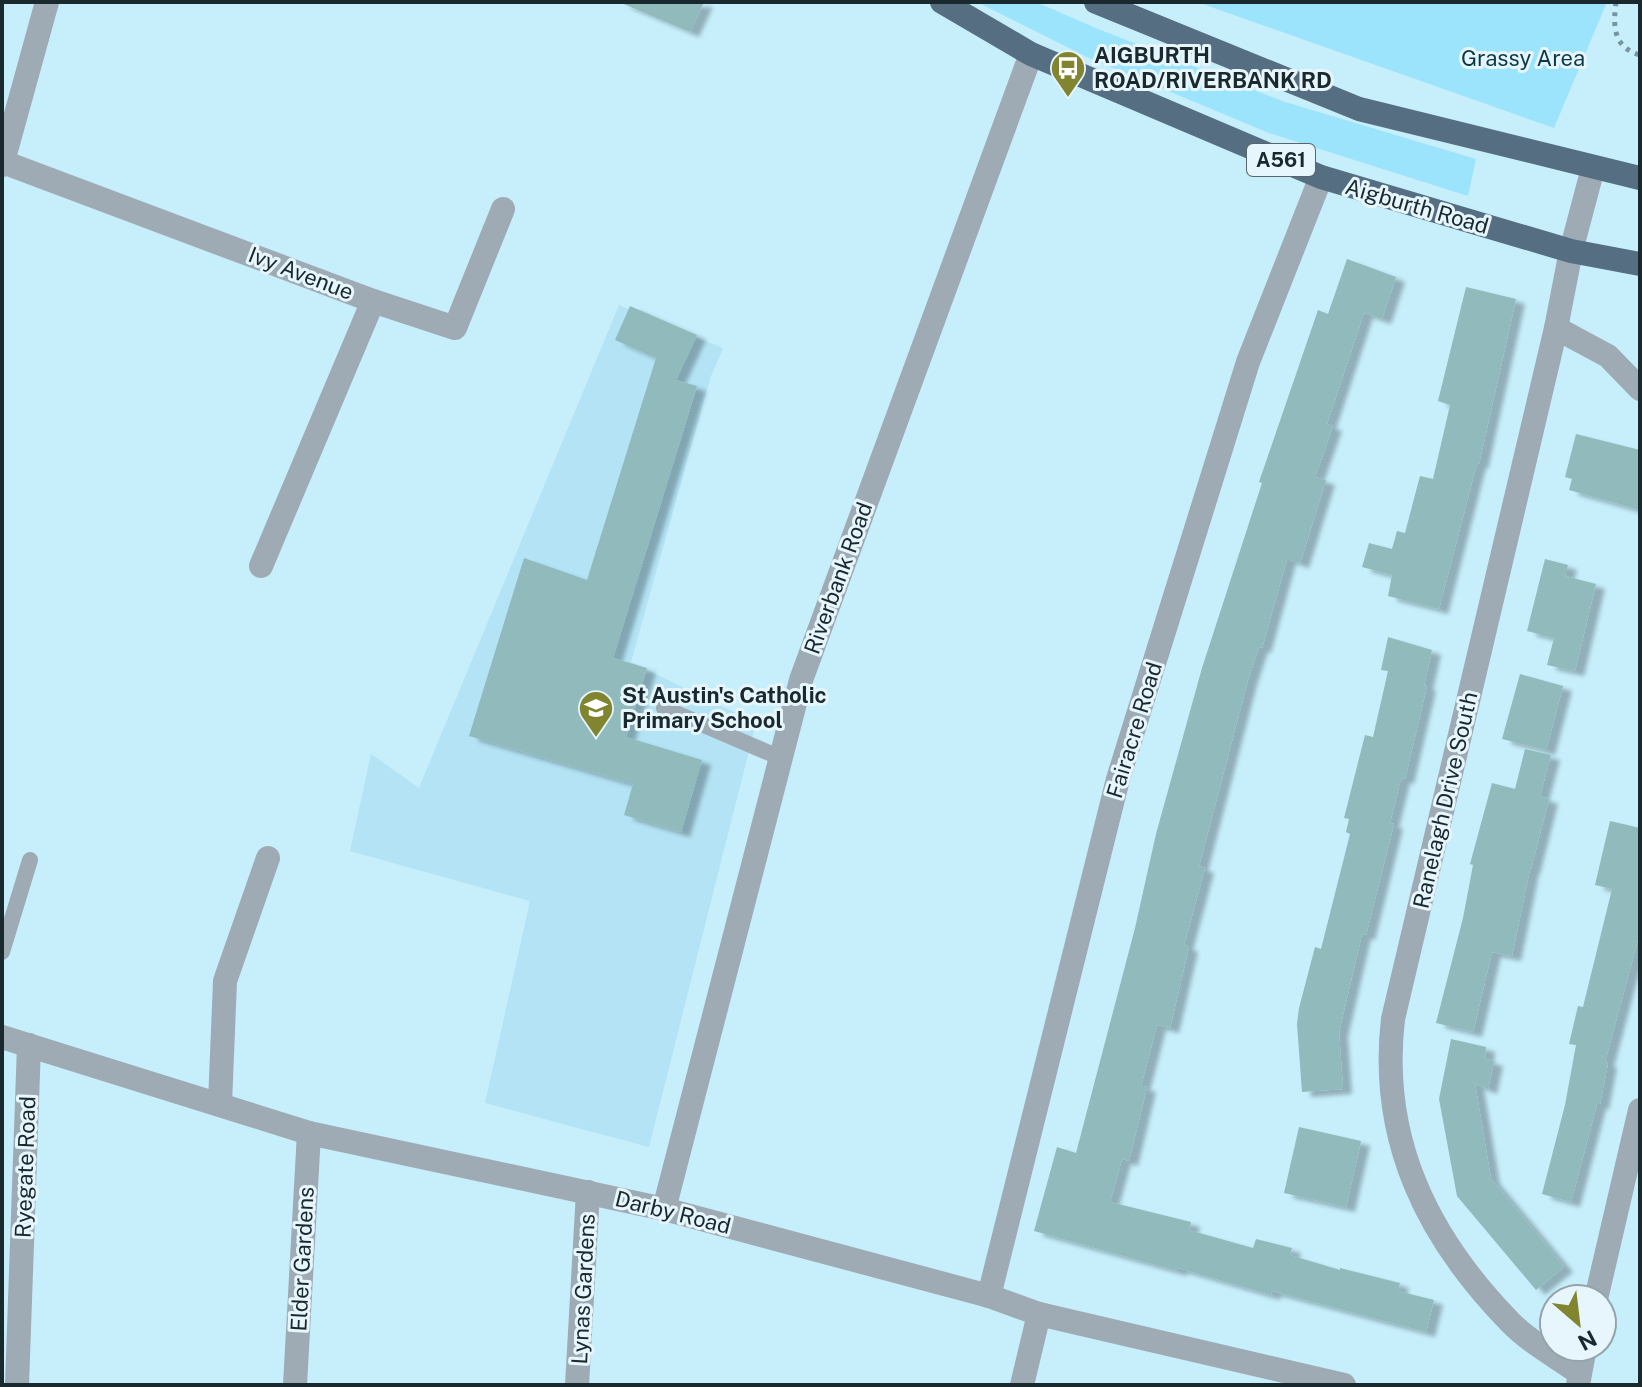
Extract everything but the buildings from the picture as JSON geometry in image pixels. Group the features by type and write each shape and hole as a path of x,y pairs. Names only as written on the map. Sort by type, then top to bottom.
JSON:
{"highway":[{"name":"Aigburth Road","path":"942,2 1031,54 1321,177 1571,251 1640,264"},
{"path":"1096,2 1359,109 1640,178"}],"street":[{"path":"3,164 47,2"},
{"name":"Riverbank Road","path":"664,1209 801,680 1031,54"},
{"name":"Ivy Avenue","path":"3,164 373,301 261,566"},
{"name":"Ranelagh Drive South","path":"1578,1379 1511,1324 1444,1243 1427,1212 1400,1143 1392,1104 1389,1056 1393,1019 1556,328 1571,251 1593,168"},
{"name":"Fairacre Road","path":"989,1296 1118,779 1248,362 1321,177"},
{"path":"373,301 455,328 503,209"},
{"path":"1556,328 1608,356 1640,389"},
{"path":"220,1104 225,981 268,858"},
{"name":"Darby Road","path":"2,1037 309,1133 664,1209 989,1296 1039,1314 1344,1385"},
{"name":"Ryegate Road","path":"17,1385 29,1045"},
{"path":"1600,1283 1640,1110"},
{"name":"Elder Gardens","path":"295,1385 309,1133"},
{"name":"Lynas Gardens","path":"577,1385 588,1192"},
{"path":"1022,1385 1039,1314"}],"lane":[{"path":"664,708 781,758"},
{"path":"2,952 30,860"}],"path":[{"path":"1616,2 1618,41 1628,51 1640,55"}],"shaded area":[{"name":"St Austin's Catholic Primary School","path":"619,305 723,348 711,376 631,662 756,723 649,1147 485,1103 530,901 350,851 371,754 419,788"}],"green space":[{"path":"977,2 1036,2 1285,102 1476,159 1468,196 1269,133 1087,57"},
{"name":"Grassy Area","path":"1197,2 1607,2 1554,128"}],"place":[{"name":"AIGBURTH ROAD/RIVERBANK RD","path":"1068,99"},
{"name":"St Austin's Catholic Primary School","path":"596,739"}]}
